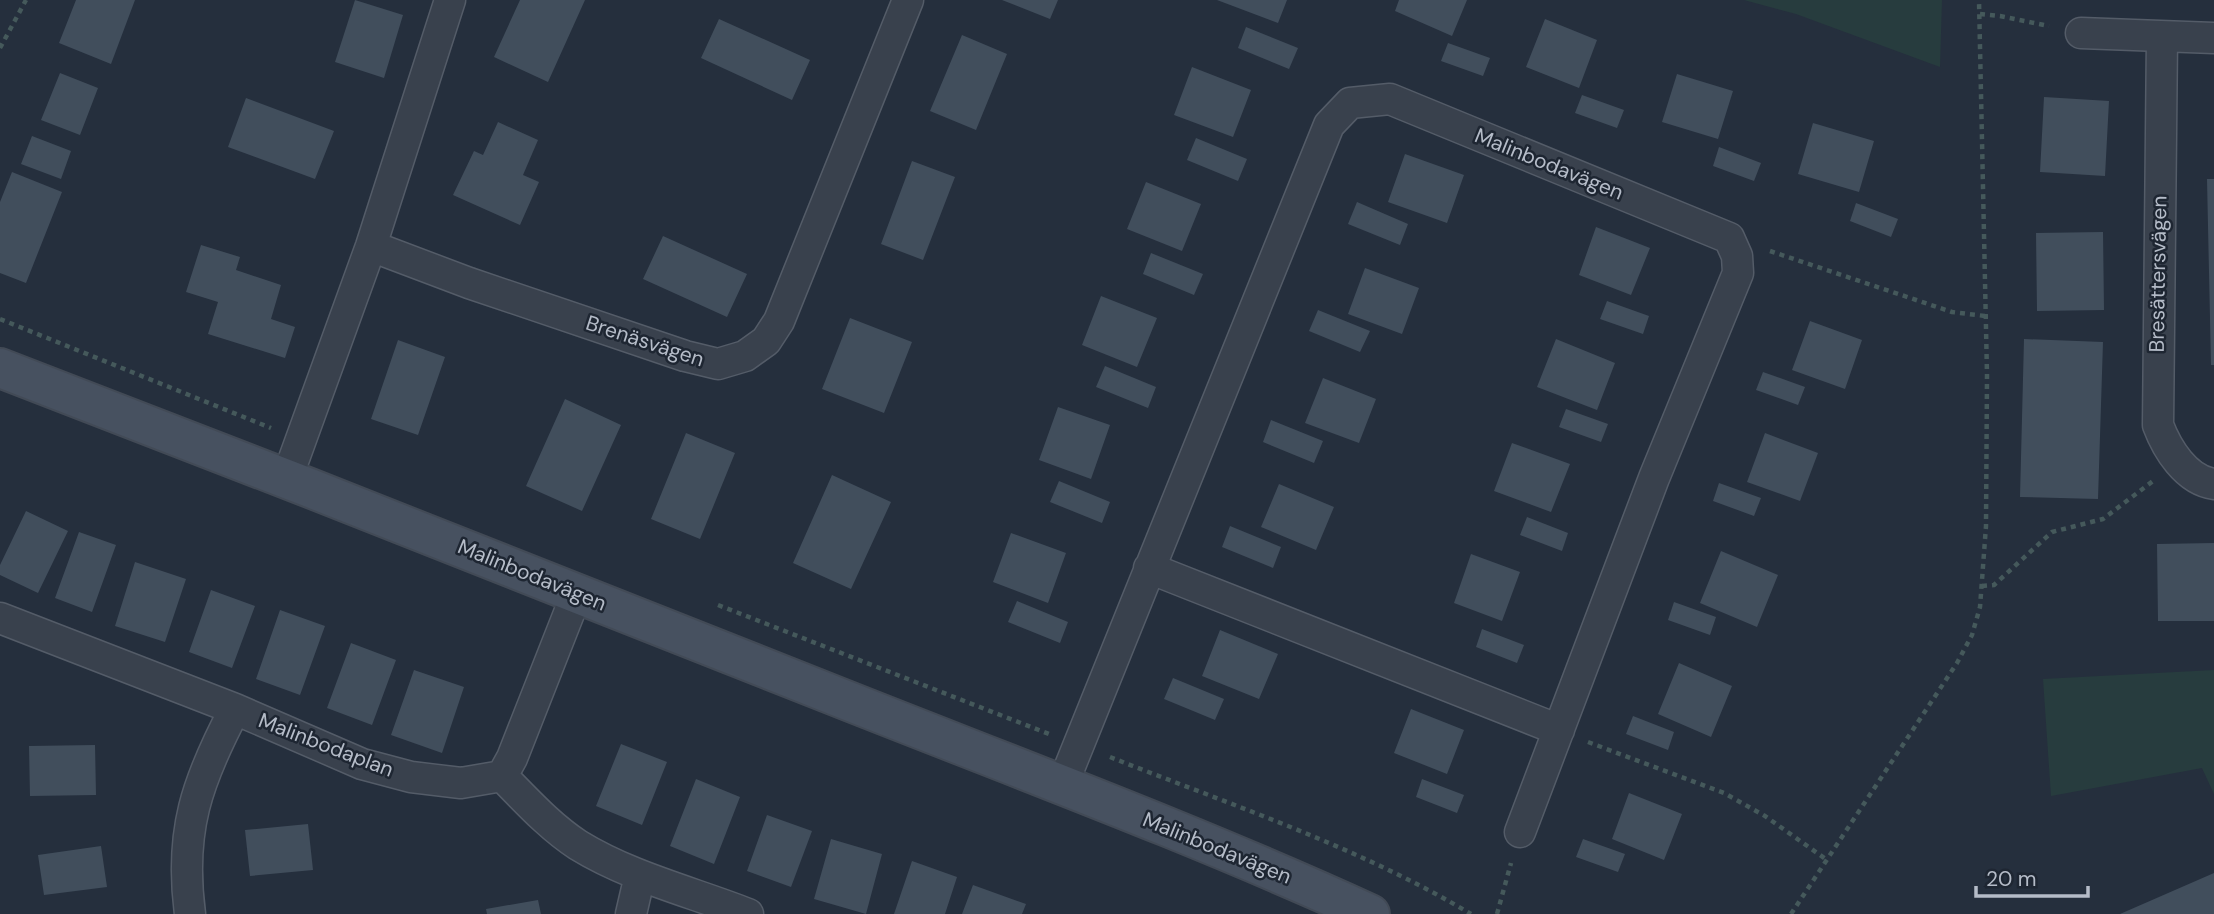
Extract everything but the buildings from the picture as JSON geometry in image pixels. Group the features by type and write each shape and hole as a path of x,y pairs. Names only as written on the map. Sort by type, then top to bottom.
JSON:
{"street":[{"path":"287,478 371,246 450,0"},
{"name":"Brenäsvägen","path":"371,246 469,283 685,356 718,364 745,356 766,341 779,321 908,0"},
{"path":"2081,33 2214,38"},
{"name":"Bresättersvägen","path":"2162,37 2158,425 2162,437 2178,461 2195,477 2214,484"},
{"name":"Malinbodavägen","path":"1062,786 1329,125 1350,103 1390,99 1729,238"},
{"path":"1520,832 1654,478 1738,273 1737,256 1729,238"},
{"name":"Malinbodavägen","path":"0,368 578,593 1297,881 1370,914"},
{"path":"1149,568 1559,730"},
{"path":"578,593 512,758 502,776 544,818 579,845 639,875 748,914"},
{"name":"Malinbodaplan","path":"0,618 235,709 362,764 411,777 461,783 502,776"},
{"name":"Malinbodaplan","path":"190,914 187,863 196,794 210,756 235,709"},
{"path":"631,914 639,875"}],"path":[{"path":"0,48 26,0"},
{"path":"1791,914 1957,663 1972,635 1980,607 1987,411 1979,0"},
{"path":"1980,14 2081,33"},
{"path":"1729,238 1952,312 1985,316"},
{"path":"0,319 301,440"},
{"path":"1982,586 1994,585 2052,532 2103,519 2178,461"},
{"path":"714,603 1385,868 1471,914"},
{"path":"1559,730 1724,793 1765,816 1827,860"},
{"path":"1497,914 1520,832"}],"green space":[{"path":"1744,0 1942,0 1940,67 1796,14"},
{"path":"2214,670 2214,794 2202,768 2051,796 2043,679"}]}
